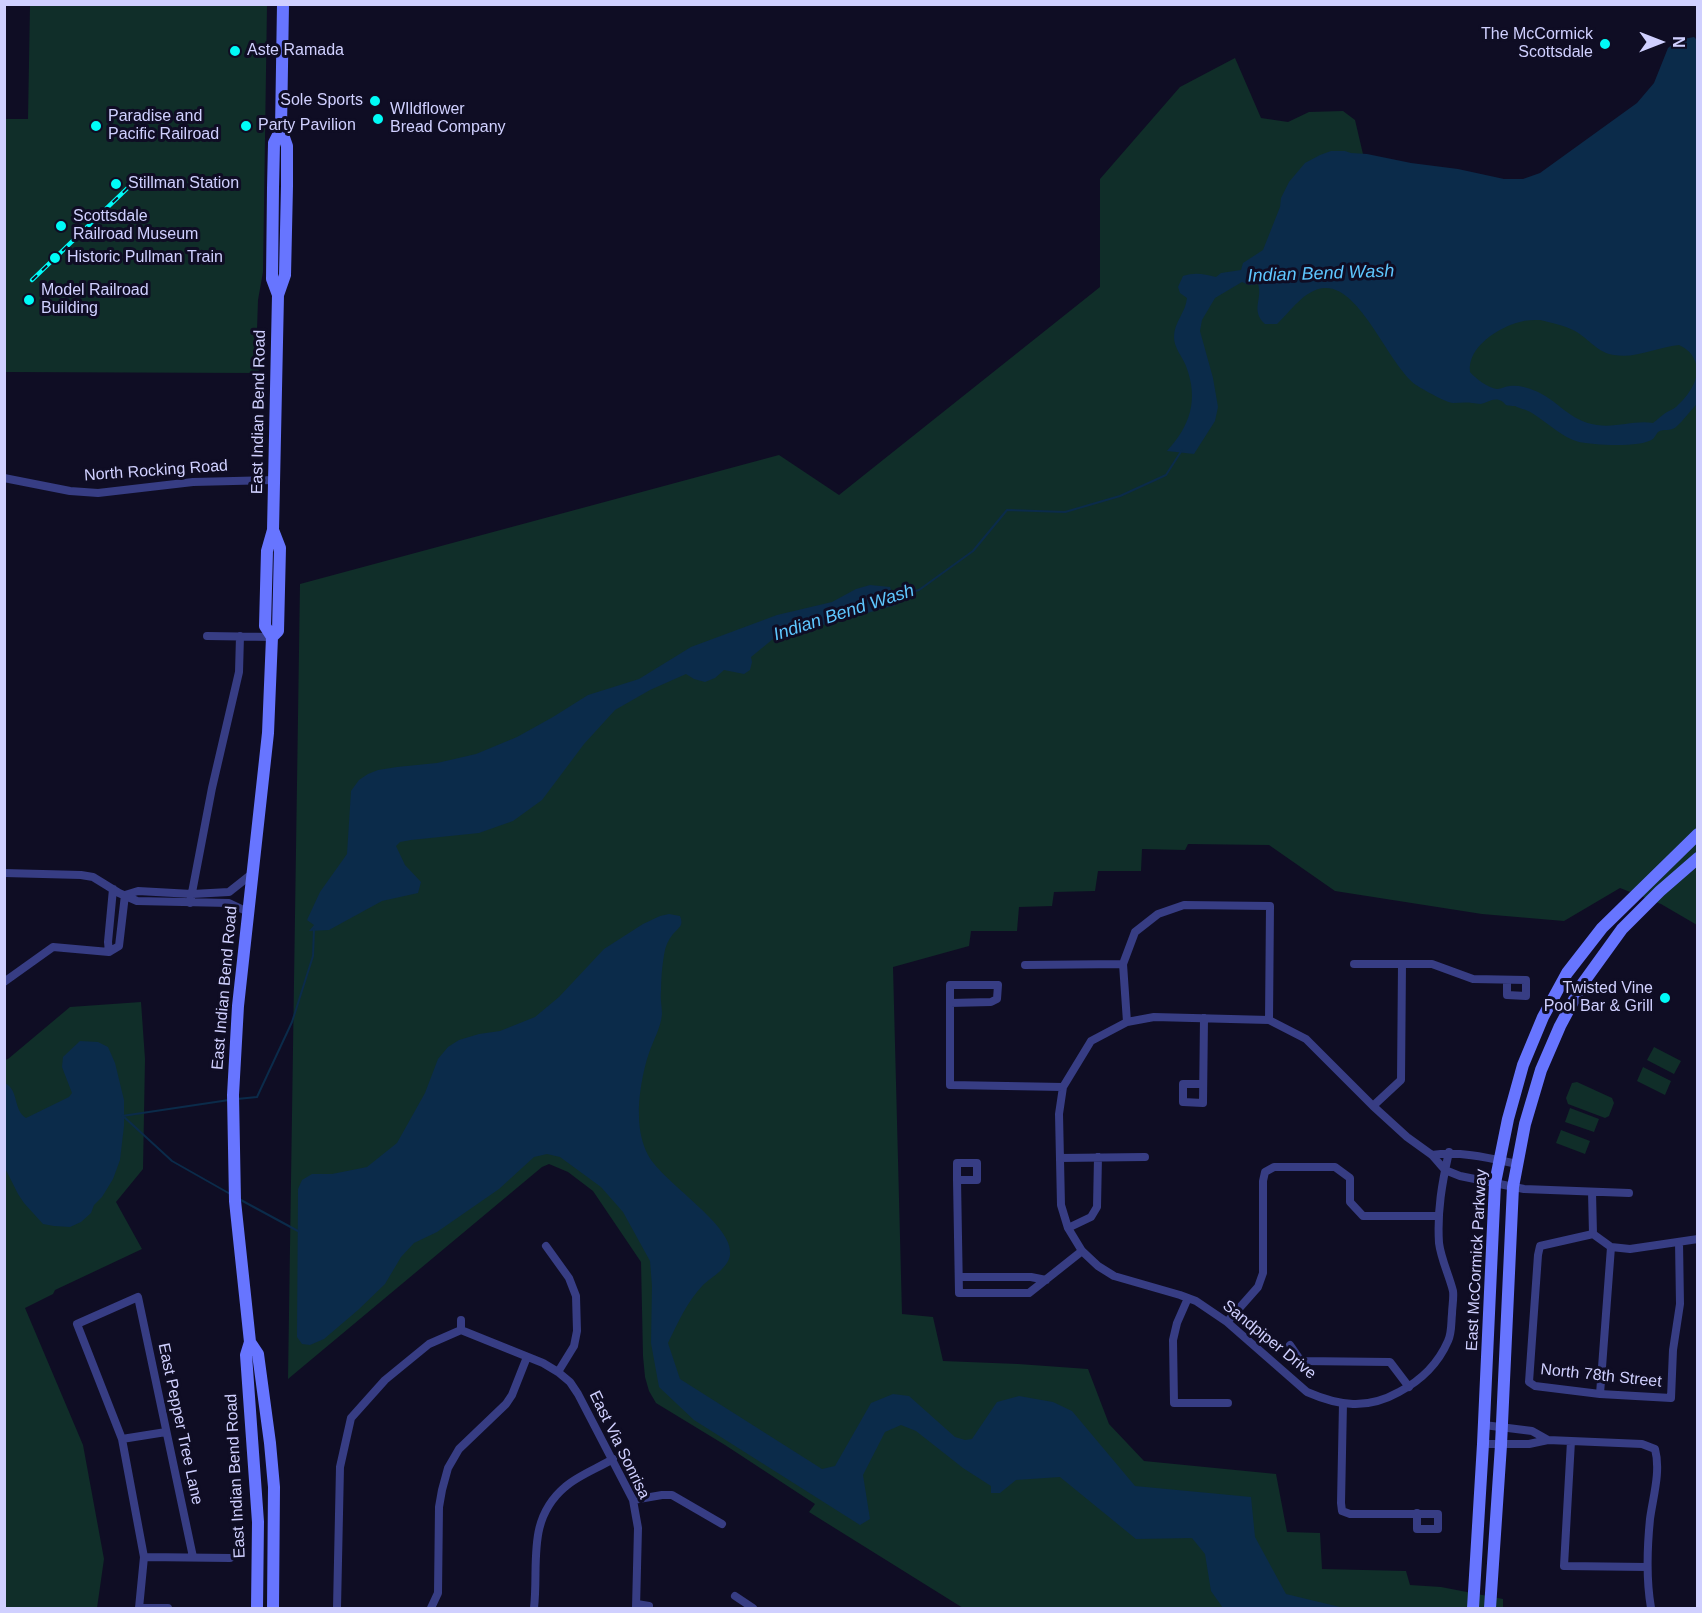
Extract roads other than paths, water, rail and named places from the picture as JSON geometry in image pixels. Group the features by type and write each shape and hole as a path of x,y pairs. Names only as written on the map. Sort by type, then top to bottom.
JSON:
{"main road":[{"name":"East Indian Bend Road","path":"257,1608 258,1522 246,1355 250,1342 236,1214 232,1109 241,981 268,733 273,637 265,627 267,551 273,530 278,295 272,279 273,188 274,143 281,129 283,4"},
{"name":"East McCormick Parkway","path":"1473,1608 1495,1183 1508,1119 1523,1065 1539,1027 1567,973 1602,928 1698,834"},
{"name":"East McCormick Parkway","path":"1490,1608 1501,1445 1513,1187 1525,1124 1541,1070 1560,1026 1583,983 1622,929 1660,891 1698,858"},
{"path":"1602,928 1616,938"},
{"name":"East Indian Bend Road","path":"250,1342 258,1354 274,1487 273,1608"}],"street":[{"name":"North Rocking Road","path":"4,478 70,491 98,493 193,482 274,480"},
{"path":"207,636 273,637"},
{"path":"191,898 212,788 239,672 240,636"},
{"path":"4,873 93,877 137,901 191,898 229,892 253,873"},
{"path":"109,952 113,889"},
{"path":"4,982 53,947 109,952 119,946 125,895"},
{"path":"191,898 229,903 248,912"},
{"path":"1127,1022 1123,964 1135,932 1158,914 1184,905 1269,906 1269,1020"},
{"path":"110,920 123,921"},
{"path":"1025,964 1123,964"},
{"path":"1354,964 1432,964 1473,979 1507,980"},
{"path":"1373,1106 1401,1080 1402,964"},
{"path":"950,1003 991,1002 998,999 998,985 950,985 950,1003 950,1085 1063,1087"},
{"name":"Sandpiper Drive","path":"1445,1170 1432,1155 1407,1137 1373,1106 1306,1039 1269,1020 1154,1017 1127,1022 1091,1041 1063,1087 1059,1114 1061,1205 1068,1228 1082,1251 1098,1266 1114,1276 1196,1301 1227,1322 1307,1392 1323,1399 1342,1403 1370,1404 1387,1399 1409,1387 1430,1370 1449,1339 1454,1294 1440,1246 1438,1216 1439,1199 1449,1152"},
{"path":"1203,1084 1204,1018"},
{"path":"1432,1155 1449,1152 1462,1153 1517,1164"},
{"path":"1068,1228 1091,1217 1097,1207 1098,1157"},
{"path":"1060,1158 1145,1157"},
{"path":"1227,1322 1262,1280 1263,1181 1265,1172 1274,1167 1335,1167 1350,1178 1350,1202 1363,1216 1438,1216"},
{"path":"1445,1170 1460,1176 1540,1191 1629,1193"},
{"path":"957,1180 959,1293 1029,1293 1082,1251"},
{"path":"1592,1192 1593,1234 1611,1247 1630,1249 1698,1239"},
{"name":"North 78th Street","path":"1593,1234 1540,1246 1529,1382 1535,1386 1600,1394 1671,1398 1673,1350 1680,1304 1679,1242"},
{"path":"546,1246 569,1278 576,1296 577,1331 574,1346 558,1372"},
{"path":"1600,1394 1611,1247"},
{"path":"959,1277 1031,1276 1046,1280"},
{"name":"East Pepper Tree Lane","path":"122,1439 77,1324 138,1297 193,1557"},
{"path":"1188,1298 1177,1323 1173,1340 1174,1403 1228,1403"},
{"name":"East Via Sonrisa","path":"337,1608 340,1467 351,1418 385,1380 411,1358 461,1325 543,1363 570,1382 578,1394 633,1500 638,1528 636,1606"},
{"path":"1290,1345 1301,1361 1390,1362 1409,1387"},
{"path":"431,1608 438,1593 439,1507 448,1468 459,1449 506,1404 512,1395 527,1357"},
{"path":"1342,1403 1342,1511 1350,1514 1417,1513"},
{"path":"1484,1425 1532,1431 1548,1440"},
{"path":"166,1432 122,1439 144,1557 139,1608 168,1608"},
{"path":"1483,1444 1529,1444 1548,1440 1642,1444 1655,1449 1657,1466 1647,1567 1651,1608"},
{"path":"1571,1441 1564,1566 1647,1567"},
{"path":"534,1608 536,1544 538,1528 544,1513 566,1486 613,1460"},
{"path":"633,1500 662,1494 672,1495 681,1498 722,1524"},
{"path":"144,1557 230,1558"},
{"path":"735,1596 753,1608"},
{"path":"636,1606 649,1606"}],"water":[{"path":"1694,37 1698,41 1698,403 1676,427 1660,431 1653,439 1638,444 1586,443 1566,437 1530,412 1506,405 1499,400 1481,404 1449,402 1416,385 1405,375 1362,312 1350,299 1337,290 1324,288 1310,293 1277,324 1265,324 1258,314 1258,284 1249,285 1242,282 1215,298 1202,320 1200,331 1213,378 1218,407 1215,421 1194,454 1167,451 1187,422 1192,401 1190,378 1175,345 1174,337 1187,298 1180,293 1178,287 1183,276 1200,274 1216,277 1221,273 1241,270 1243,263 1263,250 1280,207 1281,198 1289,182 1305,163 1331,151 1345,151 1458,169 1504,179 1523,179 1540,173 1637,103 1654,83 1668,48 1683,39","holes":["1540,320 1571,329 1608,354 1622,356 1638,354 1679,345 1694,358 1697,374 1693,386 1681,403 1653,423 1639,422 1604,426 1578,419 1533,390 1516,386 1493,388 1470,372 1470,363 1474,354 1494,333 1522,321"]},
{"path":"870,585 890,587 896,605 773,639 751,657 750,670 744,674 724,670 715,678 705,682 686,674 650,690 615,710 584,744 542,800 513,821 479,833 400,842 396,846 405,865 421,882 418,893 382,901 329,930 309,931 314,925 307,920 320,892 347,854 351,791 359,780 368,774 378,770 437,763 476,754 517,737 588,695 639,679 691,647 777,615 832,602 856,589"},
{"path":"669,914 680,916 681,922 668,941 664,952 661,982 662,1014 643,1076 639,1109 640,1131 648,1155 656,1166 721,1231 729,1244 730,1255 723,1268 692,1298 668,1343 680,1379 822,1469 835,1466 871,1403 893,1394 909,1396 955,1437 965,1440 972,1439 997,1402 1019,1396 1053,1402 1072,1411 1135,1486 1251,1497 1255,1537 1286,1594 1344,1608 1223,1608 1211,1591 1205,1554 1192,1538 1136,1539 1060,1477 1016,1480 1000,1493 991,1493 991,1486 963,1468 916,1431 901,1425 885,1432 863,1475 870,1519 860,1525 694,1420 659,1387 651,1343 650,1261 623,1212 601,1187 560,1157 547,1154 534,1157 499,1189 437,1232 414,1243 401,1257 385,1284 358,1310 324,1339 310,1345 302,1344 297,1337 298,1189 302,1180 312,1174 332,1174 367,1167 397,1143 425,1093 438,1059 448,1047 459,1040 500,1031 535,1017 559,997 604,949 643,924"},
{"path":"80,1041 98,1042 108,1047 115,1063 124,1100 120,1160 113,1179 94,1205 91,1213 81,1222 70,1227 54,1226 43,1224 24,1203 5,1168 5,1083 12,1090 19,1110 26,1118 69,1097 72,1093 62,1067 63,1057"}],"waterway":[{"name":"Indian Bend Wash","path":"894,597 919,590 973,551 1007,510 1065,512 1120,496 1166,475 1182,450"},
{"name":"Indian Bend Wash","path":"237,1099 257,1097 292,1022 313,956 314,929"},
{"name":"Indian Bend Wash","path":"122,1116 229,1100"},
{"path":"123,1116 172,1161 232,1195"},
{"path":"239,1199 298,1231"}],"railway":[{"path":"32,280 138,178"}],"place":[{"name":"The McCormick Scottsdale","path":"1605,44"},
{"name":"Aste Ramada","path":"235,51"},
{"name":"Sole Sports","path":"375,101"},
{"name":"WIldflower Bread Company","path":"378,119"},
{"name":"Paradise and Pacific Railroad","path":"96,126"},
{"name":"Party Pavilion","path":"246,126"},
{"name":"Stillman Station","path":"116,184"},
{"name":"Scottsdale Railroad Museum","path":"61,226"},
{"name":"Historic Pullman Train","path":"55,258"},
{"name":"Model Railroad Building","path":"29,300"},
{"name":"Twisted Vine Pool Bar & Grill","path":"1665,998"}]}
